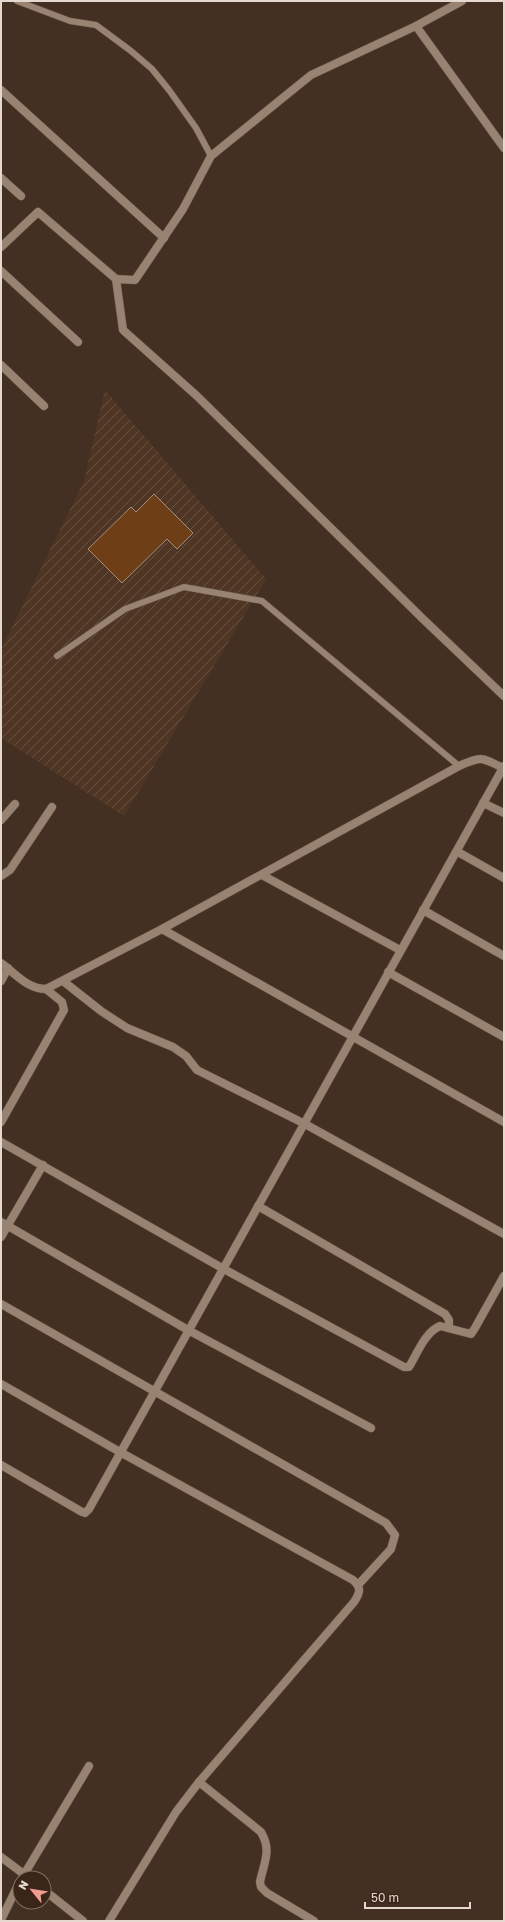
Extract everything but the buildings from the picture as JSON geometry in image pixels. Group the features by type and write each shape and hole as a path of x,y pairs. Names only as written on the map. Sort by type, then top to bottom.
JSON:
{"street":[{"path":"1,247 38,212 116,279 135,280 183,209 211,156 311,75 416,26 462,1"},
{"path":"416,26 504,148"},
{"path":"1,90 164,238"},
{"path":"1,178 21,196"},
{"path":"1,271 78,342"},
{"path":"116,279 123,330 197,396 423,619 504,696"},
{"path":"1,365 44,406"},
{"path":"1,963 30,986 38,989 46,989 162,929 459,766 477,758 486,759 503,767 458,852 400,950 305,1124 222,1268 85,1513 1,1465"},
{"path":"483,803 504,813"},
{"path":"1,820 15,804"},
{"path":"1,876 10,870 52,807"},
{"path":"458,852 504,878"},
{"path":"262,875 400,950"},
{"path":"423,910 504,956"},
{"path":"162,929 504,1122"},
{"path":"1,980 8,968"},
{"path":"388,972 504,1037"},
{"path":"63,981 101,1011 127,1028 173,1047 186,1056 197,1070 305,1124 504,1234"},
{"path":"1,1122 64,1010 62,1002 46,989"},
{"path":"1,1142 222,1268 404,1367 409,1367 430,1332 440,1326 466,1334 471,1334 476,1328 504,1276"},
{"path":"1,1237 4,1224 43,1165"},
{"path":"258,1206 445,1314 449,1320 449,1328"},
{"path":"4,1224 188,1330 371,1428"},
{"path":"1,1304 386,1523 395,1535 391,1549 358,1585 358,1596 354,1602 199,1782 176,1812 109,1921"},
{"path":"1,1384 120,1452 346,1576 358,1585"},
{"path":"29,1870 89,1766"},
{"path":"199,1782 261,1832 268,1849 260,1882 261,1887 267,1893 314,1921"},
{"path":"1,1858 15,1870"},
{"path":"52,1896 83,1921"},
{"path":"1,1920 12,1900"}],"lane":[{"path":"17,1 70,21 96,25 131,51 152,69 169,90 196,128 211,156"},
{"path":"57,656 125,609 184,587 262,602 459,766"}],"shaded area":[{"path":"105,390 266,579 124,816 1,738 1,650 84,481"}]}
